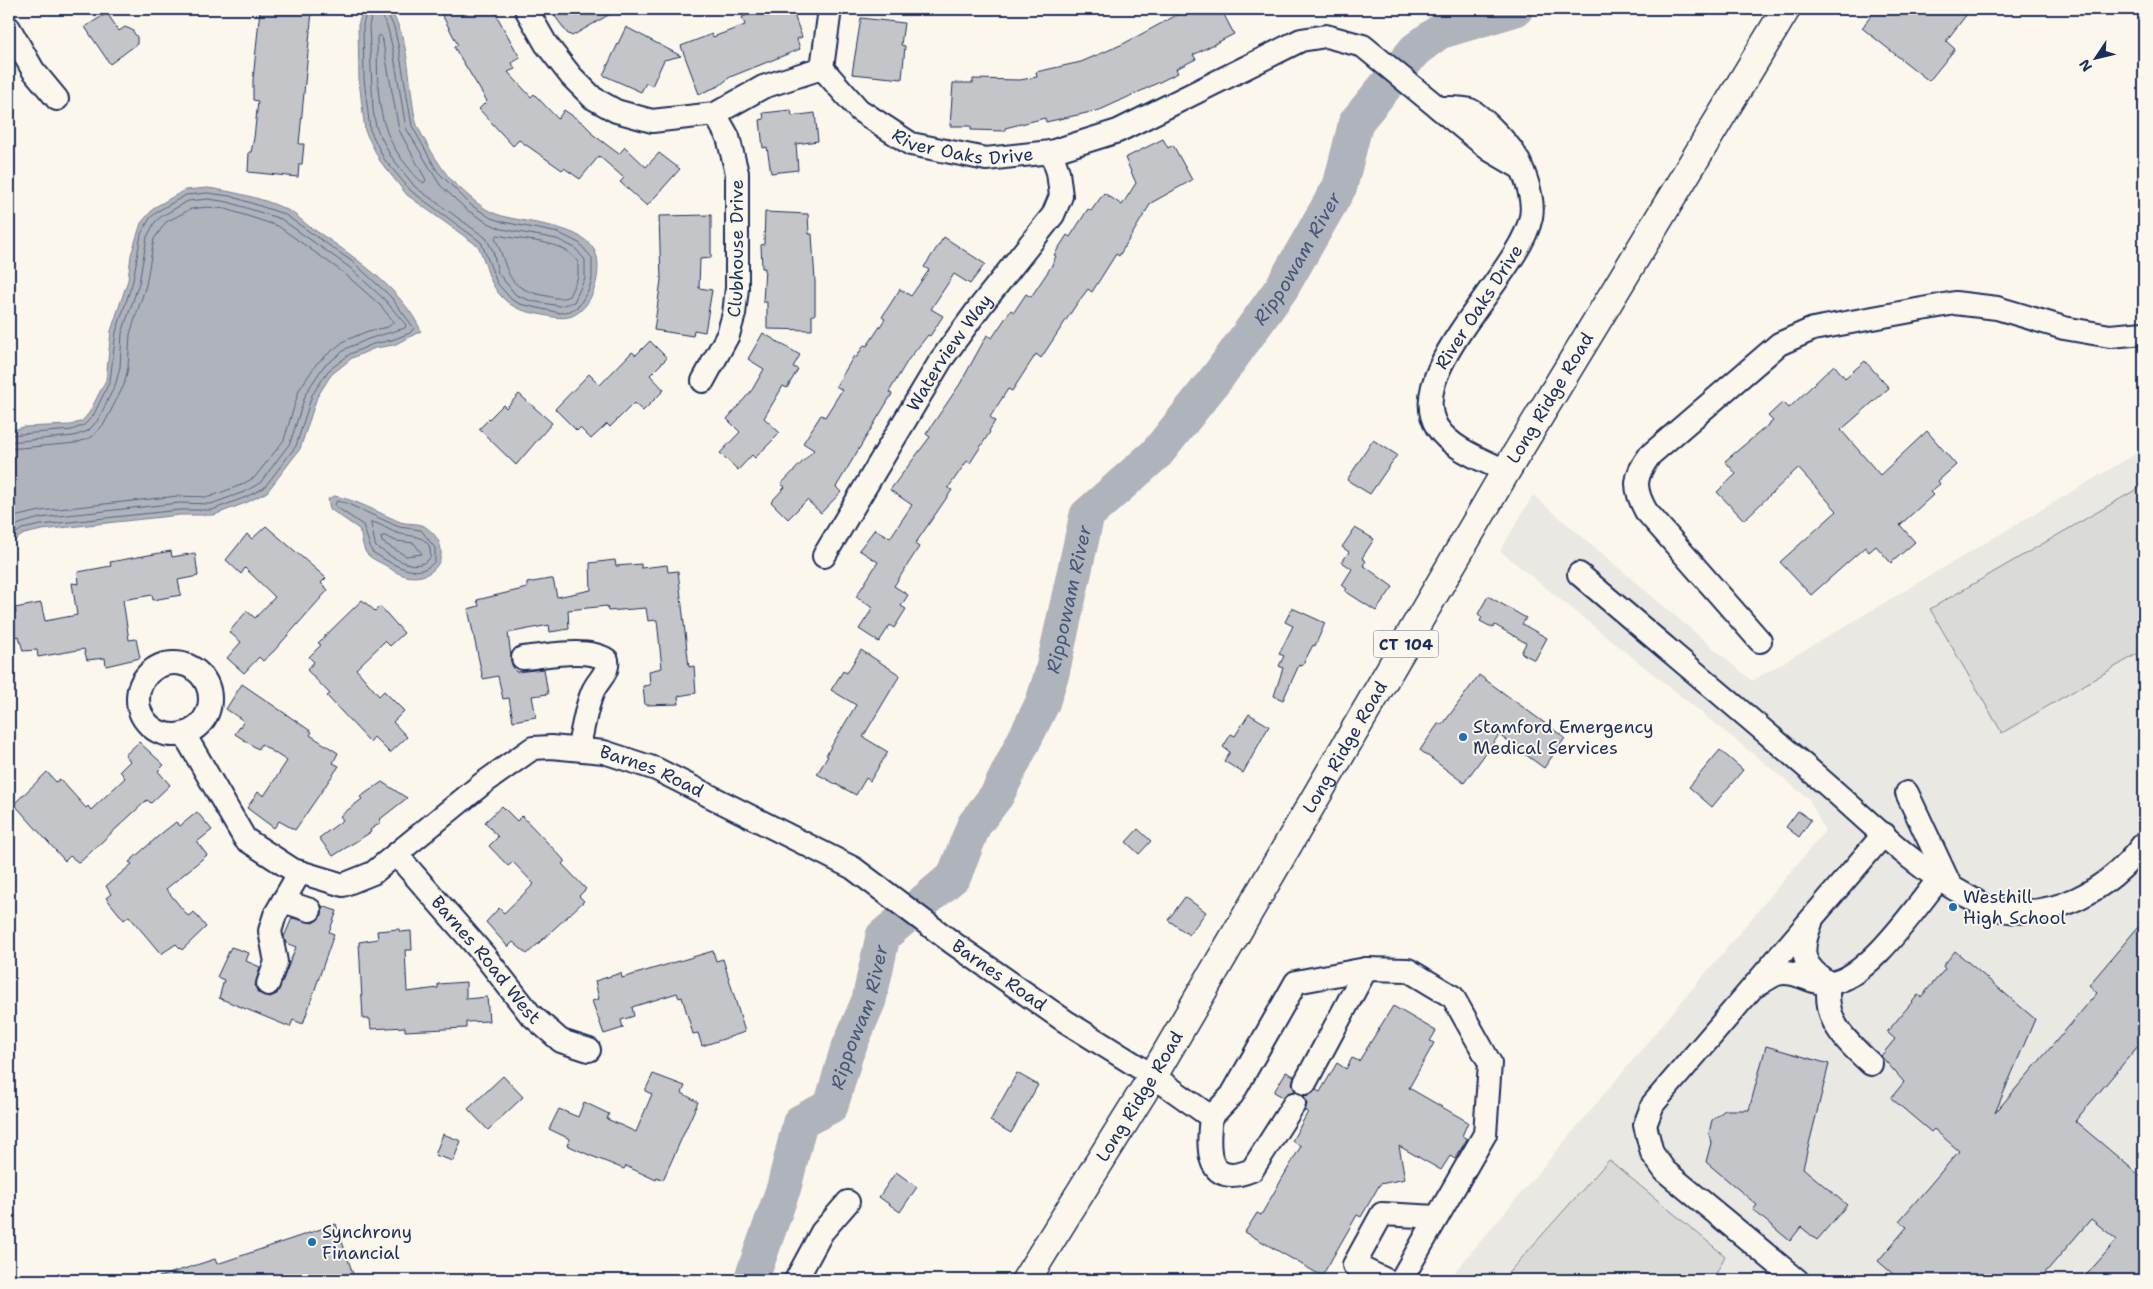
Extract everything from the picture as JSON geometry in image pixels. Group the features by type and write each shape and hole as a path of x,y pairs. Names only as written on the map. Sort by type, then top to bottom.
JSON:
{"main road":[{"name":"Long Ridge Road","path":"1026,1280 1153,1076 1506,471 1786,9"}],"street":[{"path":"526,9 546,44 571,76 593,98 616,111 652,121 715,114 763,87 822,68 830,9"},
{"path":"9,28 33,70 57,98"},
{"name":"River Oaks Drive","path":"822,68 859,110 911,144 986,159 1051,152 1118,131 1301,40 1326,36 1363,46 1439,108 1470,110 1501,137 1512,151 1528,182 1532,215 1528,228 1508,265 1448,350 1438,370 1430,399 1431,414 1436,426 1446,438 1463,450 1506,471"},
{"name":"Clubhouse Drive","path":"703,381 728,335 734,314 737,288 737,173 728,137 715,114"},
{"name":"Waterview Way","path":"824,556 941,360 979,308 1053,215 1061,196 1058,172 1051,152"},
{"path":"1760,641 1650,516 1640,499 1636,485 1639,470 1650,455 1779,344 1813,329 1955,303 1997,308 2064,328 2110,336 2144,333"},
{"path":"1579,574 1884,834 1904,854 1945,883 1990,908 2050,910 2082,896 2110,880 2144,843"},
{"path":"523,658 589,653 600,655 607,660 606,671 593,691 588,706 578,749"},
{"name":"Barnes Road","path":"184,734 245,839 293,870 343,885 372,873 482,784 533,748 578,749 604,752 656,769 853,868 952,943 1065,1021 1153,1076 1211,1117"},
{"path":"1907,793 1945,883"},
{"path":"1797,1280 1665,1171 1652,1153 1645,1125 1653,1104 1884,834"},
{"name":"Barnes Road West","path":"396,854 484,955 530,1014 561,1041 588,1050"},
{"path":"268,984 276,962 270,931 275,915 300,872"},
{"path":"1752,988 1777,974 1791,973 1809,980 1830,984 1849,977 1874,958 1945,883"},
{"path":"283,901 310,910"},
{"path":"1814,916 1803,942 1805,962 1816,975 1830,984"},
{"path":"1305,1083 1366,969"},
{"path":"1294,1104 1252,1170 1241,1174 1221,1173 1213,1166 1208,1147 1211,1117 1232,1095 1296,982 1366,969 1408,970 1453,996 1490,1063 1485,1134 1401,1280"},
{"path":"1830,984 1827,1001 1832,1018 1848,1042 1870,1064"},
{"path":"796,1280 822,1232 848,1202"},
{"path":"1386,1280 1354,1265 1382,1214 1437,1217"}],"shaded area":[{"name":"Westhill High School","path":"2144,449 2144,1280 1448,1280 1825,831 1809,799 1500,551 1533,495 1752,681"},
{"path":"2144,485 2144,650 2002,733 1930,609"},
{"path":"1609,1160 1725,1256 1713,1280 1502,1280"}],"water":[{"path":"363,9 389,9 396,20 408,63 416,122 433,154 454,183 474,200 496,214 568,231 581,237 591,246 597,257 598,274 590,299 579,312 564,318 555,317 516,308 502,298 493,284 478,246 407,195 380,161 365,131 359,80 358,25"},
{"path":"208,188 258,199 277,205 292,213 357,260 388,286 413,315 421,331 394,345 375,348 352,358 331,375 317,397 300,449 267,492 248,502 214,515 180,515 42,530 24,534 9,544 9,431 24,427 71,425 82,421 89,413 106,380 111,331 128,280 131,255 141,223 155,207 185,190"},
{"path":"334,496 359,503 401,522 424,526 434,535 440,545 441,555 438,564 432,571 423,576 413,577 398,573 373,559 365,551 359,529 330,509 328,499"}],"building":[{"path":"260,9 311,9 312,11 299,144 304,144 302,164 299,164 298,177 248,172 249,152 251,152 254,138 258,101 253,100 253,80"},
{"path":"439,9 493,9 520,58 512,63 515,69 508,72 531,97 534,94 558,119 564,110 583,123 591,133 619,154 625,147 646,167 659,153 680,169 647,206 620,182 624,178 599,156 580,179 564,168 562,170 519,140 513,146 479,109 487,101 454,47 458,45"},
{"path":"550,9 619,9 572,36 567,33"},
{"path":"763,9 792,9 802,37 797,39 800,49 730,77 719,86 699,94 681,46 712,34 713,37 745,25 742,17"},
{"path":"1188,9 1221,9 1234,34 1193,55 1196,59 1176,69 1178,73 1100,110 1046,122 1045,118 1005,128 1005,131 971,130 971,126 950,126 953,83 973,83 973,79 1020,80 1037,77 1036,72 1081,62 1123,44"},
{"path":"1876,9 1971,9 1946,41 1955,49 1929,81 1862,28"},
{"path":"107,13 119,31 125,27 132,30 137,37 137,44 110,64 85,27"},
{"path":"861,18 904,23 901,45 905,46 902,79 852,74"},
{"path":"626,27 681,56 664,60 652,86 646,83 641,92 603,75"},
{"path":"791,110 792,116 815,113 818,141 796,144 798,170 771,173 767,147 763,148 760,120 764,119 763,113"},
{"path":"1163,139 1168,148 1173,145 1192,180 1151,203 1119,256 1116,254 1092,292 1088,289 1041,358 1036,354 1012,391 1008,389 990,417 995,421 990,432 970,463 967,461 948,488 952,490 915,544 919,547 894,586 908,595 901,606 906,609 894,628 890,625 879,642 859,629 873,608 856,597 878,562 859,550 875,529 890,538 912,505 890,490 930,437 926,434 960,384 987,335 992,338 1011,310 1014,312 1026,294 1031,297 1051,267 1056,256 1054,255 1067,235 1070,237 1088,209 1091,211 1104,193 1122,205 1136,183 1125,158"},
{"path":"765,212 808,214 809,234 812,234 815,281 815,315 812,315 812,330 767,329 767,302 763,302 765,268 762,268 761,245 764,244"},
{"path":"711,215 711,258 700,259 699,288 712,290 705,332 694,330 693,336 654,330 661,280 659,216"},
{"path":"944,237 985,264 970,284 954,274 931,309 943,316 930,336 928,335 908,360 889,392 892,394 836,487 841,492 821,513 807,500 788,519 771,502 785,487 781,484 814,450 803,443 821,415 825,417 842,390 836,386 854,356 856,358 864,345 867,346 885,319 882,317 900,289 911,296 929,270 924,267"},
{"path":"763,333 800,355 793,367 798,369 787,388 783,386 764,418 780,433 755,458 752,455 738,470 720,453 740,432 727,419 752,390 764,369 748,359"},
{"path":"650,341 667,358 650,375 664,390 643,411 634,403 610,427 607,424 591,439 580,428 577,431 555,409 589,374 600,385 632,352 636,355"},
{"path":"1865,361 1889,388 1841,430 1880,475 1927,431 1956,465 1938,481 1940,484 1930,492 1933,495 1900,525 1915,542 1891,563 1876,546 1869,552 1865,547 1811,595 1780,562 1837,511 1798,468 1744,520 1717,492 1736,474 1725,461 1773,421 1768,416 1783,402 1789,408 1834,365 1845,378"},
{"path":"519,394 552,423 516,465 479,429 503,405 506,408"},
{"path":"1373,440 1397,455 1370,494 1347,480"},
{"path":"266,526 326,578 321,583 328,590 273,652 263,661 259,657 244,673 227,658 241,642 229,632 247,611 255,618 275,597 245,568 241,574 226,560 247,534 252,539"},
{"path":"1355,528 1374,539 1362,558 1366,561 1363,565 1393,587 1376,611 1345,591 1347,589 1342,585 1352,569 1342,562 1349,552 1342,547"},
{"path":"171,551 172,557 195,553 198,576 178,580 181,595 153,600 152,595 123,600 129,640 136,639 140,658 106,666 105,658 87,660 84,649 38,657 37,650 23,651 19,636 9,638 9,614 16,613 15,608 41,603 45,621 77,615 72,583 79,584 78,572 111,566 110,562"},
{"path":"615,560 616,566 641,564 641,568 667,565 668,572 678,571 689,667 694,666 696,693 678,696 679,704 645,705 643,686 650,685 649,671 662,668 657,620 648,621 646,608 608,611 607,606 568,610 569,629 550,632 549,625 508,633 512,665 516,672 544,669 548,694 532,696 536,717 513,721 509,698 503,699 498,676 483,679 468,609 479,606 477,600 527,588 527,583 550,579 553,579 557,597 591,590 590,563"},
{"path":"1488,596 1526,618 1522,624 1547,638 1535,660 1521,653 1526,643 1495,625 1493,628 1480,621 1482,617 1478,614"},
{"path":"362,600 375,611 380,606 404,633 390,646 385,641 356,669 379,696 384,691 404,711 393,722 407,737 390,753 374,737 370,742 327,696 330,694 307,670 314,662 309,657 321,645 318,643"},
{"path":"1292,608 1325,623 1315,646 1313,645 1302,666 1299,665 1283,700 1274,696 1283,668 1279,666 1284,656 1279,654 1293,626 1285,622"},
{"path":"861,650 900,675 863,737 888,752 870,781 866,778 856,795 817,774 828,756 826,755 856,705 831,690 843,671 847,673"},
{"name":"Stamford Emergency Medical Services","path":"1479,675 1565,738 1544,768 1499,735 1464,783 1420,750 1438,724 1443,724"},
{"path":"242,684 312,732 310,735 338,753 333,763 339,766 295,830 279,821 274,828 247,808 258,792 264,796 287,761 261,744 258,749 235,734 244,721 226,709"},
{"path":"1249,714 1269,726 1243,773 1224,761 1230,752 1223,747 1231,734 1235,736"},
{"path":"139,742 164,765 158,771 170,785 151,803 147,800 79,863 70,856 65,861 14,804 47,772 56,782 60,779 86,808 88,806 91,810 125,778 120,771 130,761 125,755"},
{"path":"1720,750 1743,770 1712,807 1689,787"},
{"path":"382,782 407,798 379,820 381,822 370,830 371,832 333,856 319,838 343,820 340,816 362,799 360,797"},
{"path":"502,806 517,821 522,816 565,861 562,864 586,889 579,896 584,901 527,954 513,942 508,947 486,922 499,908 504,913 534,884 513,862 508,866 489,846 498,837 485,822"},
{"path":"1798,811 1811,820 1799,837 1786,827"},
{"path":"197,812 212,830 197,842 207,855 166,889 188,916 194,912 206,927 182,950 176,944 161,954 129,916 124,920 106,898 111,894 106,886 132,864 129,862 162,833 176,822 180,826"},
{"path":"1138,829 1151,841 1139,854 1126,842"},
{"path":"1185,897 1206,912 1189,935 1168,920"},
{"path":"322,906 337,911 329,932 334,934 303,1024 293,1020 290,1027 219,998 224,980 217,977 231,947 249,953 246,961 260,967 255,986 258,993 270,997 277,994 296,947 286,943 284,937 292,918 313,923 322,915"},
{"path":"2144,920 2144,1039 2075,1121 2144,1179 2144,1280 2082,1280 2117,1240 2091,1219 2039,1280 1900,1280 1878,1261 1907,1227 1899,1221 1959,1151 1934,1129 1931,1132 1891,1098 1904,1082 1881,1056 1895,1039 1887,1032 1918,995 1921,997 1945,969 1943,966 1955,951 2035,1019 1995,1113 2097,993 2089,985"},
{"path":"399,929 400,932 411,931 412,950 405,950 407,992 438,988 438,984 466,982 466,999 487,997 489,1021 466,1022 466,1028 405,1031 405,1027 371,1029 370,1019 363,1019 359,942 378,939 377,931"},
{"path":"713,951 716,961 723,959 745,1032 702,1046 698,1033 693,1034 682,997 679,998 677,993 632,1007 634,1016 621,1020 623,1028 604,1034 592,1001 599,999 595,981 621,973 622,978"},
{"path":"1393,1006 1436,1031 1430,1041 1434,1043 1409,1088 1468,1122 1462,1136 1467,1139 1455,1159 1450,1156 1441,1170 1399,1146 1405,1179 1380,1184 1361,1217 1357,1215 1322,1276 1245,1232 1257,1213 1261,1215 1301,1146 1292,1141 1308,1112 1305,1111 1307,1104 1304,1096 1316,1090 1320,1092 1337,1063 1346,1069 1352,1058 1359,1061"},
{"path":"1766,1046 1829,1064 1803,1168 1847,1205 1817,1240 1801,1227 1790,1241 1753,1210 1757,1205 1706,1162 1711,1143 1709,1133 1712,1120 1725,1110 1749,1110"},
{"path":"1286,1072 1294,1076 1292,1084 1295,1091 1283,1097 1274,1092"},
{"path":"1017,1073 1038,1085 1011,1133 990,1121"},
{"path":"653,1074 685,1086 682,1093 698,1102 663,1180 657,1177 656,1180 626,1166 624,1169 589,1155 567,1145 570,1139 549,1129 559,1109 578,1117 584,1102 609,1114 607,1119 636,1132 652,1094 645,1091"},
{"path":"503,1076 523,1097 488,1130 468,1109"},
{"path":"443,1134 461,1141 453,1161 435,1155"},
{"path":"896,1172 917,1187 900,1212 879,1197"},
{"name":"Synchrony Financial","path":"336,1224 355,1280 159,1280 159,1277 215,1259 217,1264"}],"waterway":[{"name":"Rippowam River","path":"751,1280 784,1187 800,1122 831,1106 846,1054 869,1000 883,936 954,876 974,825 997,795 1042,704 1052,673 1087,515 1157,453 1219,375 1281,289 1340,186 1356,122 1415,50 1439,32 1516,9"}],"place":[{"name":"Stamford Emergency Medical Services","path":"1463,737"},
{"name":"Westhill High School","path":"1953,907"},
{"name":"Synchrony Financial","path":"312,1242"}]}
